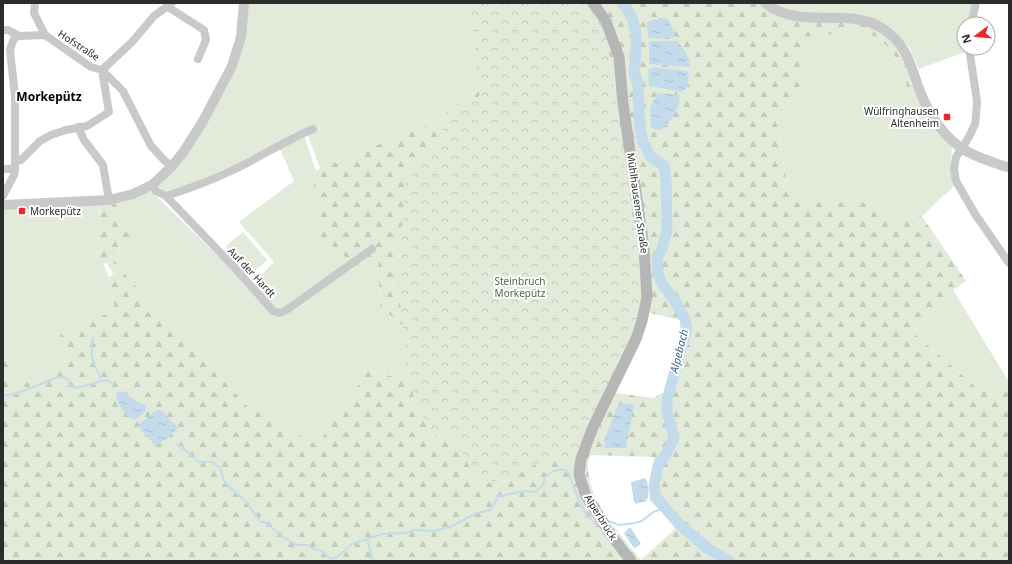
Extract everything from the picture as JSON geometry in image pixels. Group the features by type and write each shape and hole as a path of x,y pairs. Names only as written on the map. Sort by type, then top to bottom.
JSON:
{"main road":[{"name":"Mühlhausener Straße","path":"593,3 606,21 619,57 623,103 644,248 647,297 642,321 636,339 604,402"},
{"name":"Alperbrück","path":"604,402 587,441 581,459 579,475 586,496 611,535 631,561"}],"street":[{"path":"35,3 34,13 45,35"},
{"path":"3,205 109,200 133,194 152,185 172,166 184,151 203,121 232,66 241,37 244,3"},
{"path":"765,3 773,9 795,17 848,19 867,22 881,28 895,39 905,51 912,66 924,102 933,118 948,137 962,149 1003,166 1009,167"},
{"path":"973,16 976,3"},
{"path":"3,169 15,165 40,141 51,135 78,127 87,126 109,112 102,70 132,42 154,16 170,5 204,30 206,40 198,59"},
{"path":"3,30 8,30 19,36 13,41 10,50 15,96 15,165 14,175 3,196"},
{"name":"Hofstraße","path":"19,36 45,35 91,67 102,70 123,91 150,146 172,166"},
{"path":"970,56 977,108 975,124 962,149 956,157 954,169 956,181 975,214 1009,263"},
{"path":"78,127 84,140 103,165 109,200"},
{"path":"166,196 193,188 232,171 279,144 312,128"},
{"name":"Auf der Hardt","path":"152,185 156,191 166,196 235,268 273,311 280,313 288,309 372,249"}],"green space":[{"path":"247,3 486,3 484,86 440,120 320,168 305,128 277,142 234,167 170,194 157,186 237,63"},
{"name":"Steinbruch Morkepütz","path":"468,3 585,3 601,26 608,44 638,256 641,266 642,305 632,336 617,363 593,417 583,432 579,452 572,456 541,462 506,478 480,486 448,428 432,439 409,385 399,291 397,253 399,236 405,215 403,209 406,172 446,136 436,117 456,108 459,100 471,102 476,100 480,94"},
{"path":"486,3 760,3 772,12 848,21 879,29 902,52 916,87 909,92 893,52 877,37 858,32 801,37 805,78 777,122 790,202 870,202 897,220 922,216 966,281 953,290 913,332 979,390 1009,391 1009,561 3,561 3,358 5,358 18,386 67,367 60,335 115,310 109,277 121,270 248,407 317,445 369,370 409,381 404,327 380,306 378,253 356,266 320,235 313,173 320,168 440,120 484,86","holes":["653,67 689,71 688,86 667,89 652,87 648,70","658,93 680,95 650,107 655,101","649,313 681,320 671,388 653,398 616,393","590,455 654,457 649,500 677,527 641,560 616,529 601,507 590,483 588,464"]},
{"path":"772,3 974,3 971,16 956,16 956,55 919,69 909,47 894,30 880,21 864,16 797,13"},
{"path":"858,32 877,37 893,52 909,92 916,87 930,120 952,147 951,162 955,185 922,216 897,220 870,202 790,202 777,122 805,78 801,37"},
{"path":"304,135 316,171 313,174 378,253 380,306 404,327 409,381 369,370 317,446 248,407 121,270 113,274 107,263 119,263 118,240 137,241 115,203 149,191 152,192 250,287 274,262 239,222 294,181 279,147"},
{"path":"115,203 138,241 118,240 119,264 96,263 100,205"},
{"path":"100,205 96,263 103,263 109,277 115,310 61,335 68,367 18,386 5,358 3,358 3,208"},
{"path":"243,232 267,260 251,274 226,246"},
{"path":"953,290 1009,382 1009,391 979,390 913,332"}],"water":[{"path":"661,18 668,19 676,37 668,39 648,38 647,22"},
{"path":"677,41 684,49 690,62 690,66 649,64 649,42"},
{"path":"653,67 689,71 688,86 682,92 649,86 648,70"},
{"path":"658,93 680,95 674,114 661,130 651,127 650,107"},
{"path":"122,391 139,403 145,405 146,411 136,419 131,419 123,411 119,404 116,393"},
{"path":"619,403 634,404 626,448 604,448 605,438"},
{"path":"157,410 161,410 178,428 156,446 139,428 139,424"},
{"path":"645,478 648,490 647,499 646,501 636,504 634,502 631,482"},
{"path":"631,528 641,544 635,548 624,533"}],"waterway":[{"name":"Alpebach","path":"623,3 632,17 636,34 636,57 634,70 638,86 640,128 643,142 651,157 664,166 666,178 667,230 662,249 657,258 658,272 661,282 675,301 685,319 687,329 667,399 667,412 674,437 668,451 658,466 654,486 656,497 678,523 707,548 729,561"},
{"path":"93,337 92,356 101,381"},
{"path":"3,396 18,393 58,377 66,378 71,386 76,388 106,380 114,384"},
{"path":"178,444 199,462 212,462 220,468 225,483 246,502 261,522 265,522 279,534 296,545 308,545 313,549 320,550 331,559 337,557 352,544 382,534 405,533 415,530 434,531 450,527 477,513 490,510 499,496 526,491 535,492 543,485 545,477 559,470 565,470 568,472 582,508 591,520 597,524"},
{"path":"608,521 619,525 635,523 642,521 653,512 665,508"},
{"path":"367,539 373,561"}],"place":[{"name":"Wülfringhausen Altenheim","path":"947,117"},
{"name":"Morkepütz","path":"22,211"}],"district":[{"name":"Morkepütz","path":"49,97"}]}
